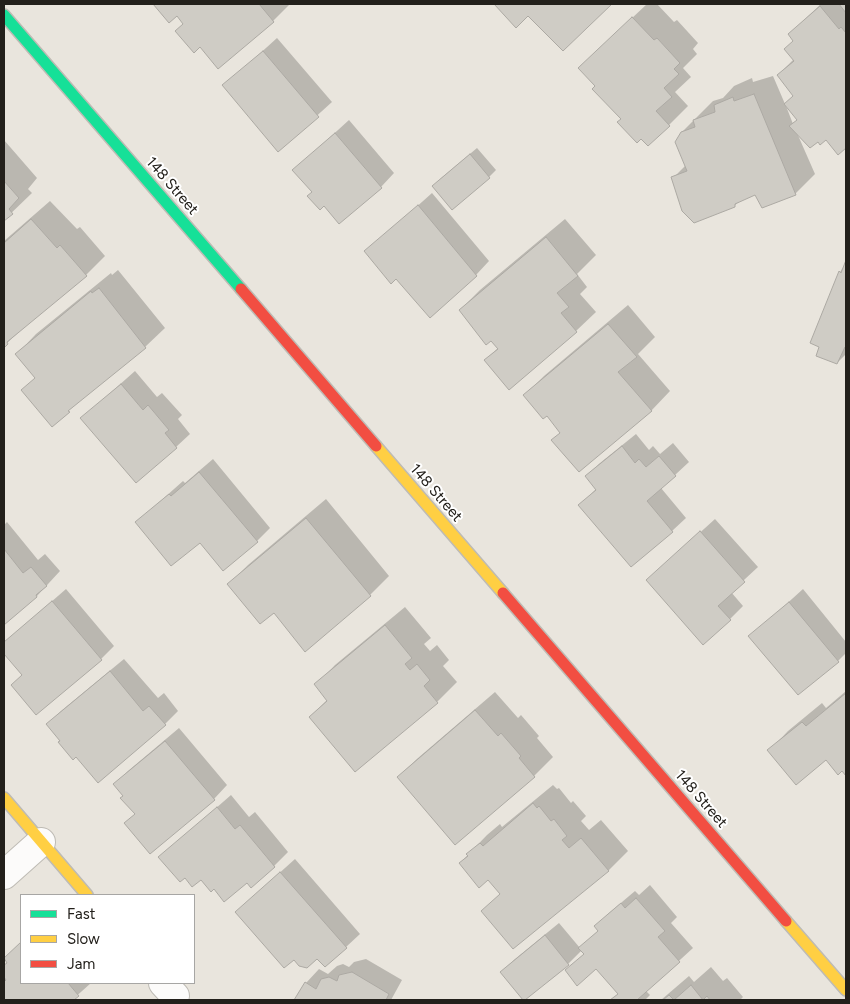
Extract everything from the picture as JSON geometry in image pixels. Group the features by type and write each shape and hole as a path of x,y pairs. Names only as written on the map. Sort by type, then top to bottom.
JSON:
{"street":[{"name":"148 Street","path":"4,15 846,990"},
{"path":"4,798 86,894"},
{"path":"4,875 41,842"}],"building":[{"path":"153,4 259,4 274,22 218,69 200,47 194,53 175,31 183,24 177,16 169,23"},
{"path":"494,4 612,4 563,51 528,16 516,28"},
{"path":"839,4 846,4 846,13"},
{"path":"820,6 839,29 841,27 846,33 846,148 838,155 826,140 820,145 818,142 810,148 789,126 797,120 784,104 793,96 777,75 794,61 784,49 793,41 788,34"},
{"path":"632,17 654,40 657,38 680,63 674,69 679,74 664,88 672,97 656,111 670,126 648,146 641,139 637,143 617,122 621,119 592,89 595,86 578,68"},
{"path":"263,51 319,117 278,152 222,85"},
{"path":"754,94 796,195 762,208 755,195 735,204 735,207 694,223 682,211 671,177 687,171 675,142 681,132 695,127 693,120 715,112 714,105 733,97 734,101"},
{"path":"335,133 382,188 339,224 324,206 320,210 307,196 312,192 292,170"},
{"path":"470,154 490,178 452,210 432,186"},
{"path":"4,181 19,198 9,209 13,214 4,221"},
{"path":"418,205 477,276 430,318 396,279 391,284 364,251"},
{"path":"31,219 57,248 60,245 87,276 7,342 8,344 4,348 4,243"},
{"path":"546,237 578,276 557,293 569,307 561,313 577,332 509,390 484,360 498,349 491,341 486,345 459,310"},
{"path":"846,260 846,348 837,364 816,356 819,347 810,343 839,271 841,273"},
{"path":"99,288 146,348 68,411 70,412 52,427 21,390 35,378 15,354 91,291 92,293"},
{"path":"608,324 637,357 618,372 652,411 579,472 551,440 560,433 547,416 543,419 523,395"},
{"path":"121,384 143,410 148,405 169,430 165,433 177,448 136,483 80,418"},
{"path":"622,446 635,463 639,459 646,467 659,456 676,476 647,501 673,532 631,567 578,505 596,490 585,476"},
{"path":"199,472 258,542 223,571 200,543 171,566 135,522 169,494 171,496"},
{"path":"306,518 371,596 305,652 274,613 260,624 227,584"},
{"path":"700,531 745,582 718,606 731,620 703,645 646,580"},
{"path":"4,549 23,573 31,567 47,586 4,625"},
{"path":"52,601 102,660 36,715 11,685 22,675 4,654 4,642"},
{"path":"789,602 839,662 798,695 748,636"},
{"path":"385,625 412,658 405,664 410,670 417,664 430,680 424,686 438,703 355,772 309,717 327,701 314,684"},
{"path":"110,671 143,711 149,706 166,725 98,783 76,757 73,760 46,724"},
{"path":"846,693 846,776 842,771 838,775 826,760 796,785 767,750 802,722 806,726"},
{"path":"475,710 498,736 501,733 521,756 519,758 535,777 455,845 397,777"},
{"path":"165,741 215,800 150,854 124,823 135,814 120,798 123,796 113,784"},
{"path":"533,803 537,808 539,806 551,821 554,819 567,836 562,840 569,848 581,838 609,871 513,949 481,911 500,894 488,880 479,888 459,863 468,856 466,854 480,843 483,846"},
{"path":"217,807 235,829 240,825 275,867 251,888 247,883 224,902 214,889 211,892 201,880 192,887 185,878 180,882 158,857"},
{"path":"280,872 347,948 325,967 317,959 307,968 299,966 294,960 284,968 235,912"},
{"path":"636,898 665,931 658,937 680,962 637,1000 610,1000 618,994 596,969 577,986 565,970 584,954 578,948 598,931 594,926 621,903 625,908"},
{"path":"545,935 569,965 523,1000 500,972"},
{"path":"20,943 20,984 69,984 79,996 74,1000 4,1000 4,982 6,980 4,977 4,965 7,963 4,958"},
{"path":"352,972 389,994 386,1000 294,1000 305,982 316,989 321,979 329,977 337,981 339,975"},
{"path":"691,985 703,1000 674,1000"},
{"path":"669,995 674,1000 663,1000"}],"traffic: fast":[{"path":"4,15 241,289"}],"traffic: slow":[{"path":"376,446 503,593"},
{"path":"4,798 86,894"},
{"path":"786,921 846,990"}],"traffic: jam":[{"path":"241,289 376,446"},
{"path":"503,593 786,921"}]}
